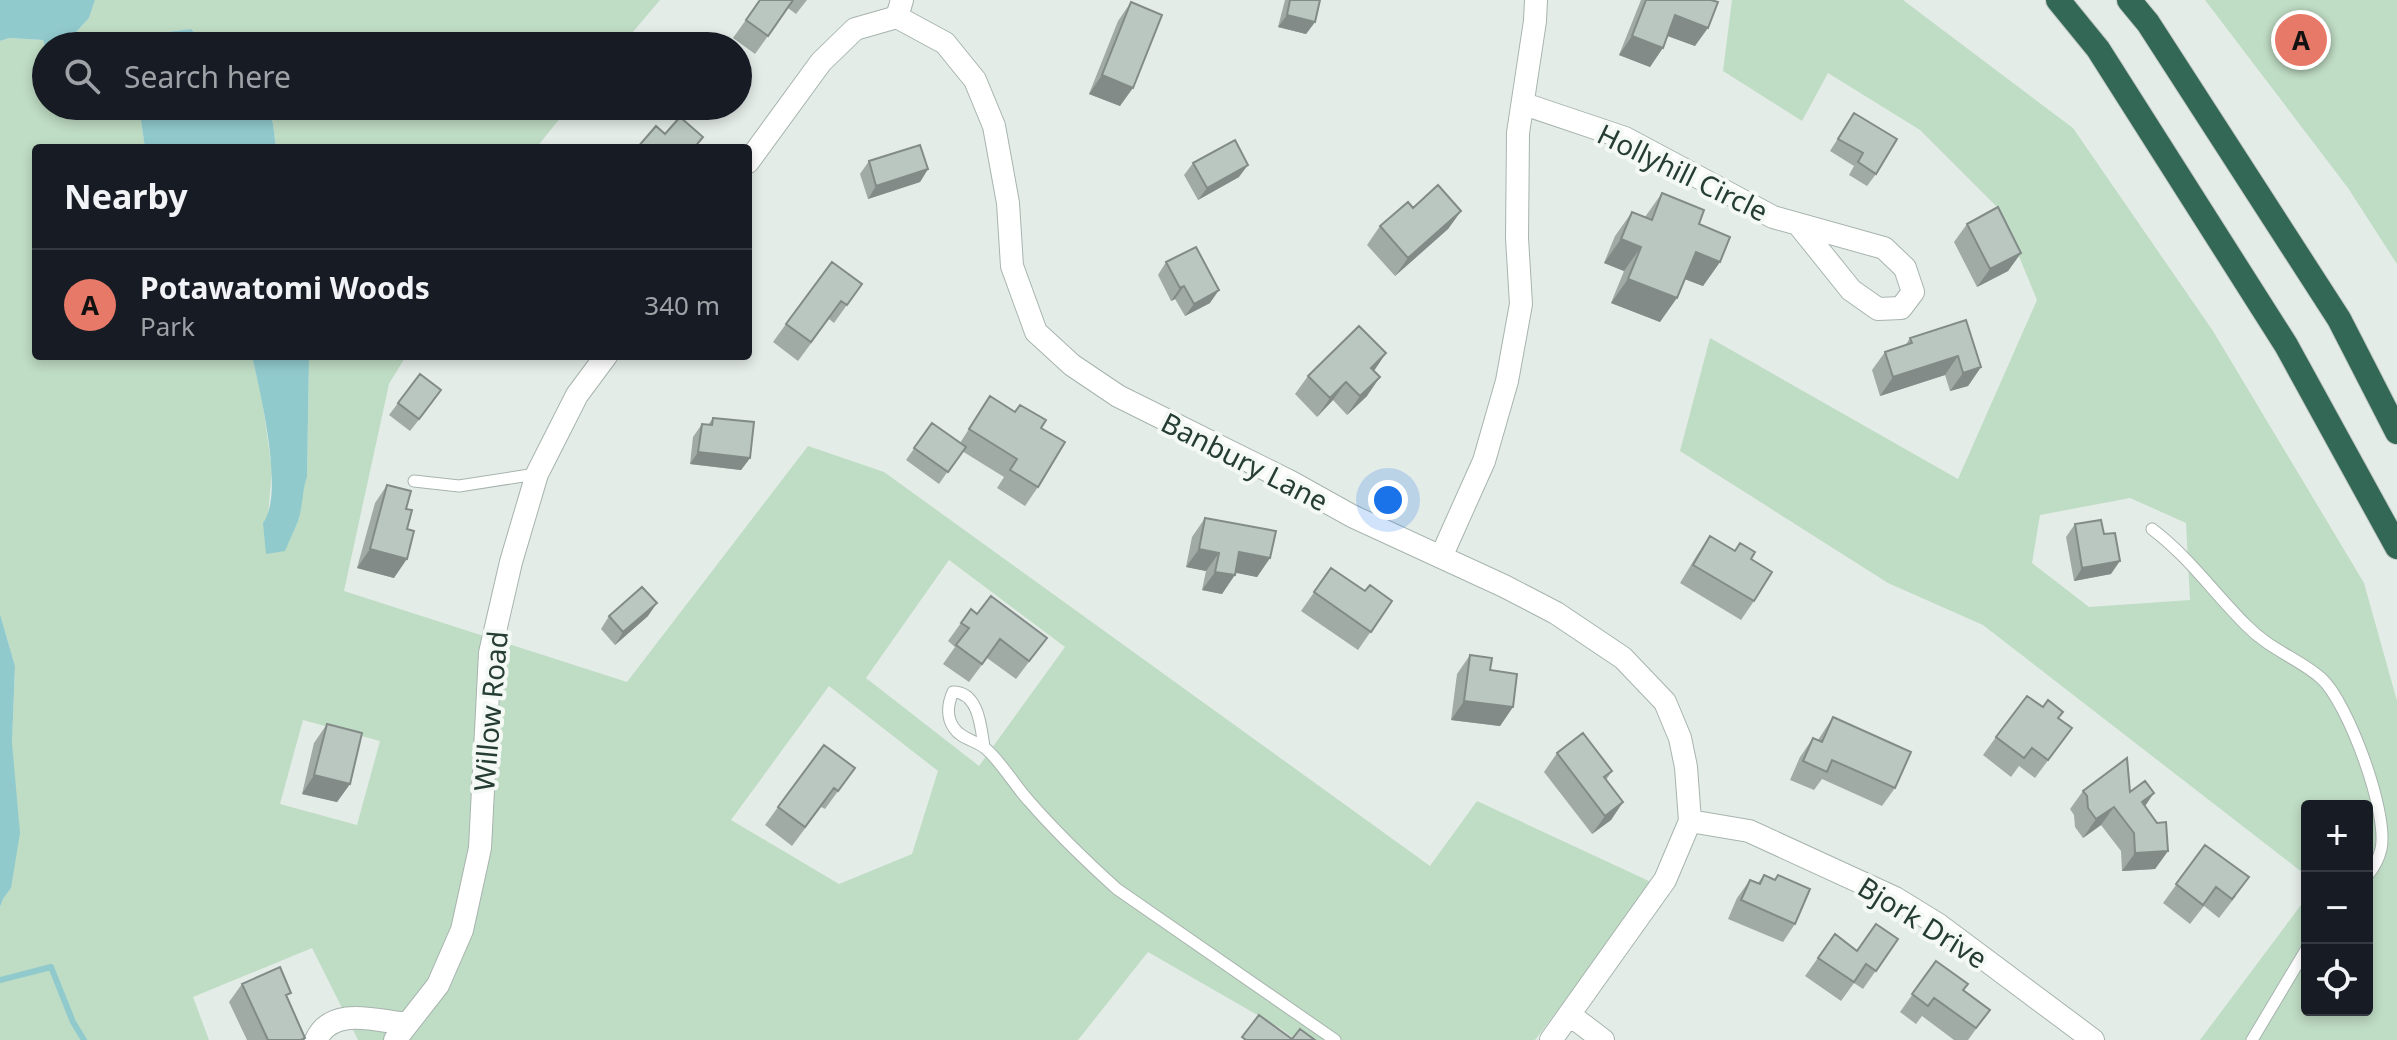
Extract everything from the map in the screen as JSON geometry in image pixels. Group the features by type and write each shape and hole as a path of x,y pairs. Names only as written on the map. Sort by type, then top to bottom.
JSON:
{"highway":[{"path":"2058,0 2098,49 2286,345 2397,547"},
{"path":"2129,0 2148,23 2339,319 2397,432"}],"street":[{"path":"1441,557 1484,461 1507,381 1521,304 1517,238 1518,133 1536,0"},
{"path":"752,157 821,62 855,29 899,9"},
{"name":"Banbury Lane","path":"899,9 945,43 975,80 994,126 1008,203 1012,266 1036,332 1072,365 1118,396 1291,482 1352,516 1556,613 1623,658 1665,702 1680,738 1686,767 1690,821"},
{"name":"Hollyhill Circle","path":"1524,104 1625,138 1773,217 1884,248 1905,268 1913,292 1901,308 1878,309 1851,290 1798,224"},
{"name":"Willow Road","path":"316,1040 324,1026 345,1017 401,1032 438,985 462,930 480,848 490,653 511,562 537,474 577,395 603,360"},
{"path":"1551,1040 1665,880 1690,821"},
{"name":"Bjork Drive","path":"1690,821 1749,831 1895,898 1939,925 2093,1040"},
{"path":"1570,1015 1603,1040"}],"lane":[{"path":"414,481 459,486 537,474"},
{"path":"2152,529 2175,546 2265,644 2322,679 2340,705 2372,779 2382,820 2381,850 2369,872"},
{"path":"984,747 978,711 960,692 953,692 949,701 949,716 954,728 966,739 984,747 1028,800 1089,864 1117,889 1335,1040"},
{"path":"2252,1040 2301,958"}],"green space":[{"path":"95,0 660,0 633,32 194,32 191,29 76,32 89,18"},
{"path":"1732,0 1903,0 2073,128 2213,331 2364,583 2397,701 2397,1040 2200,1040 2301,905 2301,1016 2373,1016 2373,800 2301,800 2301,871 1983,625 1888,583 1680,451 1710,338 1958,479 2037,300 2000,210 1920,130 1828,73 1802,121 1723,71","holes":["2130,498 2186,523 2190,600 2089,607 2032,563 2040,515"]},
{"path":"2205,0 2397,0 2397,264 2348,188"},
{"path":"9,38 32,39 32,120 141,120 144,144 32,144 32,360 253,360 262,398 272,470 268,516 298,521 307,476 309,360 404,360 389,384 344,591 627,682 808,446 884,472 1430,866 1477,801 1651,882 1535,1040 1296,1040 1148,952 1078,1040 358,1040 312,948 193,997 209,1040 0,1040 0,907 11,888 15,666 0,614 0,41","holes":["949,560 1065,647 979,766 866,678","829,686 938,771 912,854 839,884 731,820","303,720 380,741 357,825 280,804"]},
{"path":"272,120 559,120 539,144 276,144"}],"water":[{"path":"0,0 95,0 89,18 76,32 32,32 32,39 9,38 0,41"},
{"path":"191,29 194,32 167,32"},
{"path":"141,120 272,120 276,144 144,144"},
{"path":"253,360 309,360 307,477 300,515 285,551 266,554 263,523 272,490 265,417"},
{"path":"0,614 15,666 12,743 20,833 11,888 0,907"}],"building":[{"path":"760,0 793,0 768,36 746,20"},
{"path":"1290,0 1320,0 1315,22 1287,15"},
{"path":"1646,0 1718,2 1708,28 1675,15 1663,48 1632,36"},
{"path":"1131,2 1162,15 1133,88 1102,75"},
{"path":"1854,113 1897,139 1876,174 1858,162 1863,153 1838,139"},
{"path":"677,120 683,120 703,137 697,144 640,144 656,126 665,134"},
{"path":"1235,140 1248,165 1207,188 1193,163"},
{"path":"920,145 928,169 876,186 869,161"},
{"path":"1438,185 1461,211 1408,258 1380,226 1408,202 1413,208"},
{"path":"1662,193 1704,210 1699,224 1730,237 1720,262 1696,252 1677,298 1628,279 1641,247 1621,239 1632,212 1652,220"},
{"path":"1998,207 2021,253 1990,269 1967,224"},
{"path":"1196,247 1219,290 1194,304 1184,286 1180,288 1166,262"},
{"path":"832,262 862,284 847,305 841,301 811,342 786,324"},
{"path":"1966,320 1981,367 1963,373 1958,356 1893,377 1885,352 1912,343 1910,338"},
{"path":"1359,326 1386,353 1371,368 1380,377 1360,396 1346,382 1330,398 1308,376"},
{"path":"420,374 441,390 419,419 398,403"},
{"path":"990,396 1015,412 1020,405 1046,420 1041,428 1065,442 1038,487 1010,470 1017,459 969,429"},
{"path":"713,418 754,422 750,458 698,452 702,424 712,425"},
{"path":"932,423 966,447 948,472 914,448"},
{"path":"387,485 411,491 406,509 412,510 407,529 414,531 407,559 370,549"},
{"path":"1205,518 1276,531 1270,558 1239,552 1235,575 1215,572 1219,553 1199,549"},
{"path":"2101,520 2104,534 2115,533 2120,561 2082,568 2075,524"},
{"path":"1710,536 1735,551 1740,543 1755,552 1751,559 1772,572 1754,601 1693,565"},
{"path":"1331,568 1365,591 1370,585 1392,601 1371,632 1314,592"},
{"path":"642,587 657,603 623,632 609,616"},
{"path":"991,596 1047,638 1029,661 1000,639 982,664 956,645 969,628 961,623 971,609 977,614"},
{"path":"1470,655 1492,658 1490,670 1517,674 1513,707 1464,701"},
{"path":"2027,696 2043,707 2048,700 2063,712 2058,718 2072,728 2048,760 2032,748 2024,758 1996,737"},
{"path":"1833,717 1911,752 1895,788 1832,760 1827,772 1803,761 1813,738 1822,742"},
{"path":"327,724 362,733 350,784 314,775"},
{"path":"1583,733 1612,771 1604,777 1623,802 1605,816 1557,753"},
{"path":"824,745 855,768 838,791 834,788 805,827 778,807"},
{"path":"2127,758 2130,792 2145,781 2154,793 2142,802 2157,823 2166,822 2168,851 2135,853 2134,833 2114,807 2096,819 2088,808 2087,796 2083,791"},
{"path":"2205,845 2249,877 2232,899 2216,887 2203,905 2176,884"},
{"path":"1764,875 1775,880 1778,875 1810,889 1795,924 1741,900 1750,880 1760,884"},
{"path":"1876,924 1898,939 1876,971 1866,964 1854,982 1818,958 1835,934 1857,951"},
{"path":"1936,961 1968,984 1963,990 1990,1010 1976,1028 1934,998 1928,1006 1912,994"},
{"path":"280,967 291,993 286,995 305,1038 301,1040 268,1040 242,984"},
{"path":"1259,1015 1292,1039 1300,1029 1315,1040 1246,1040 1242,1037"}],"waterway":[{"path":"0,980 51,967 73,1022 84,1040"}],"place":[{"name":"Potawatomi Woods","path":"2301,40"}]}
